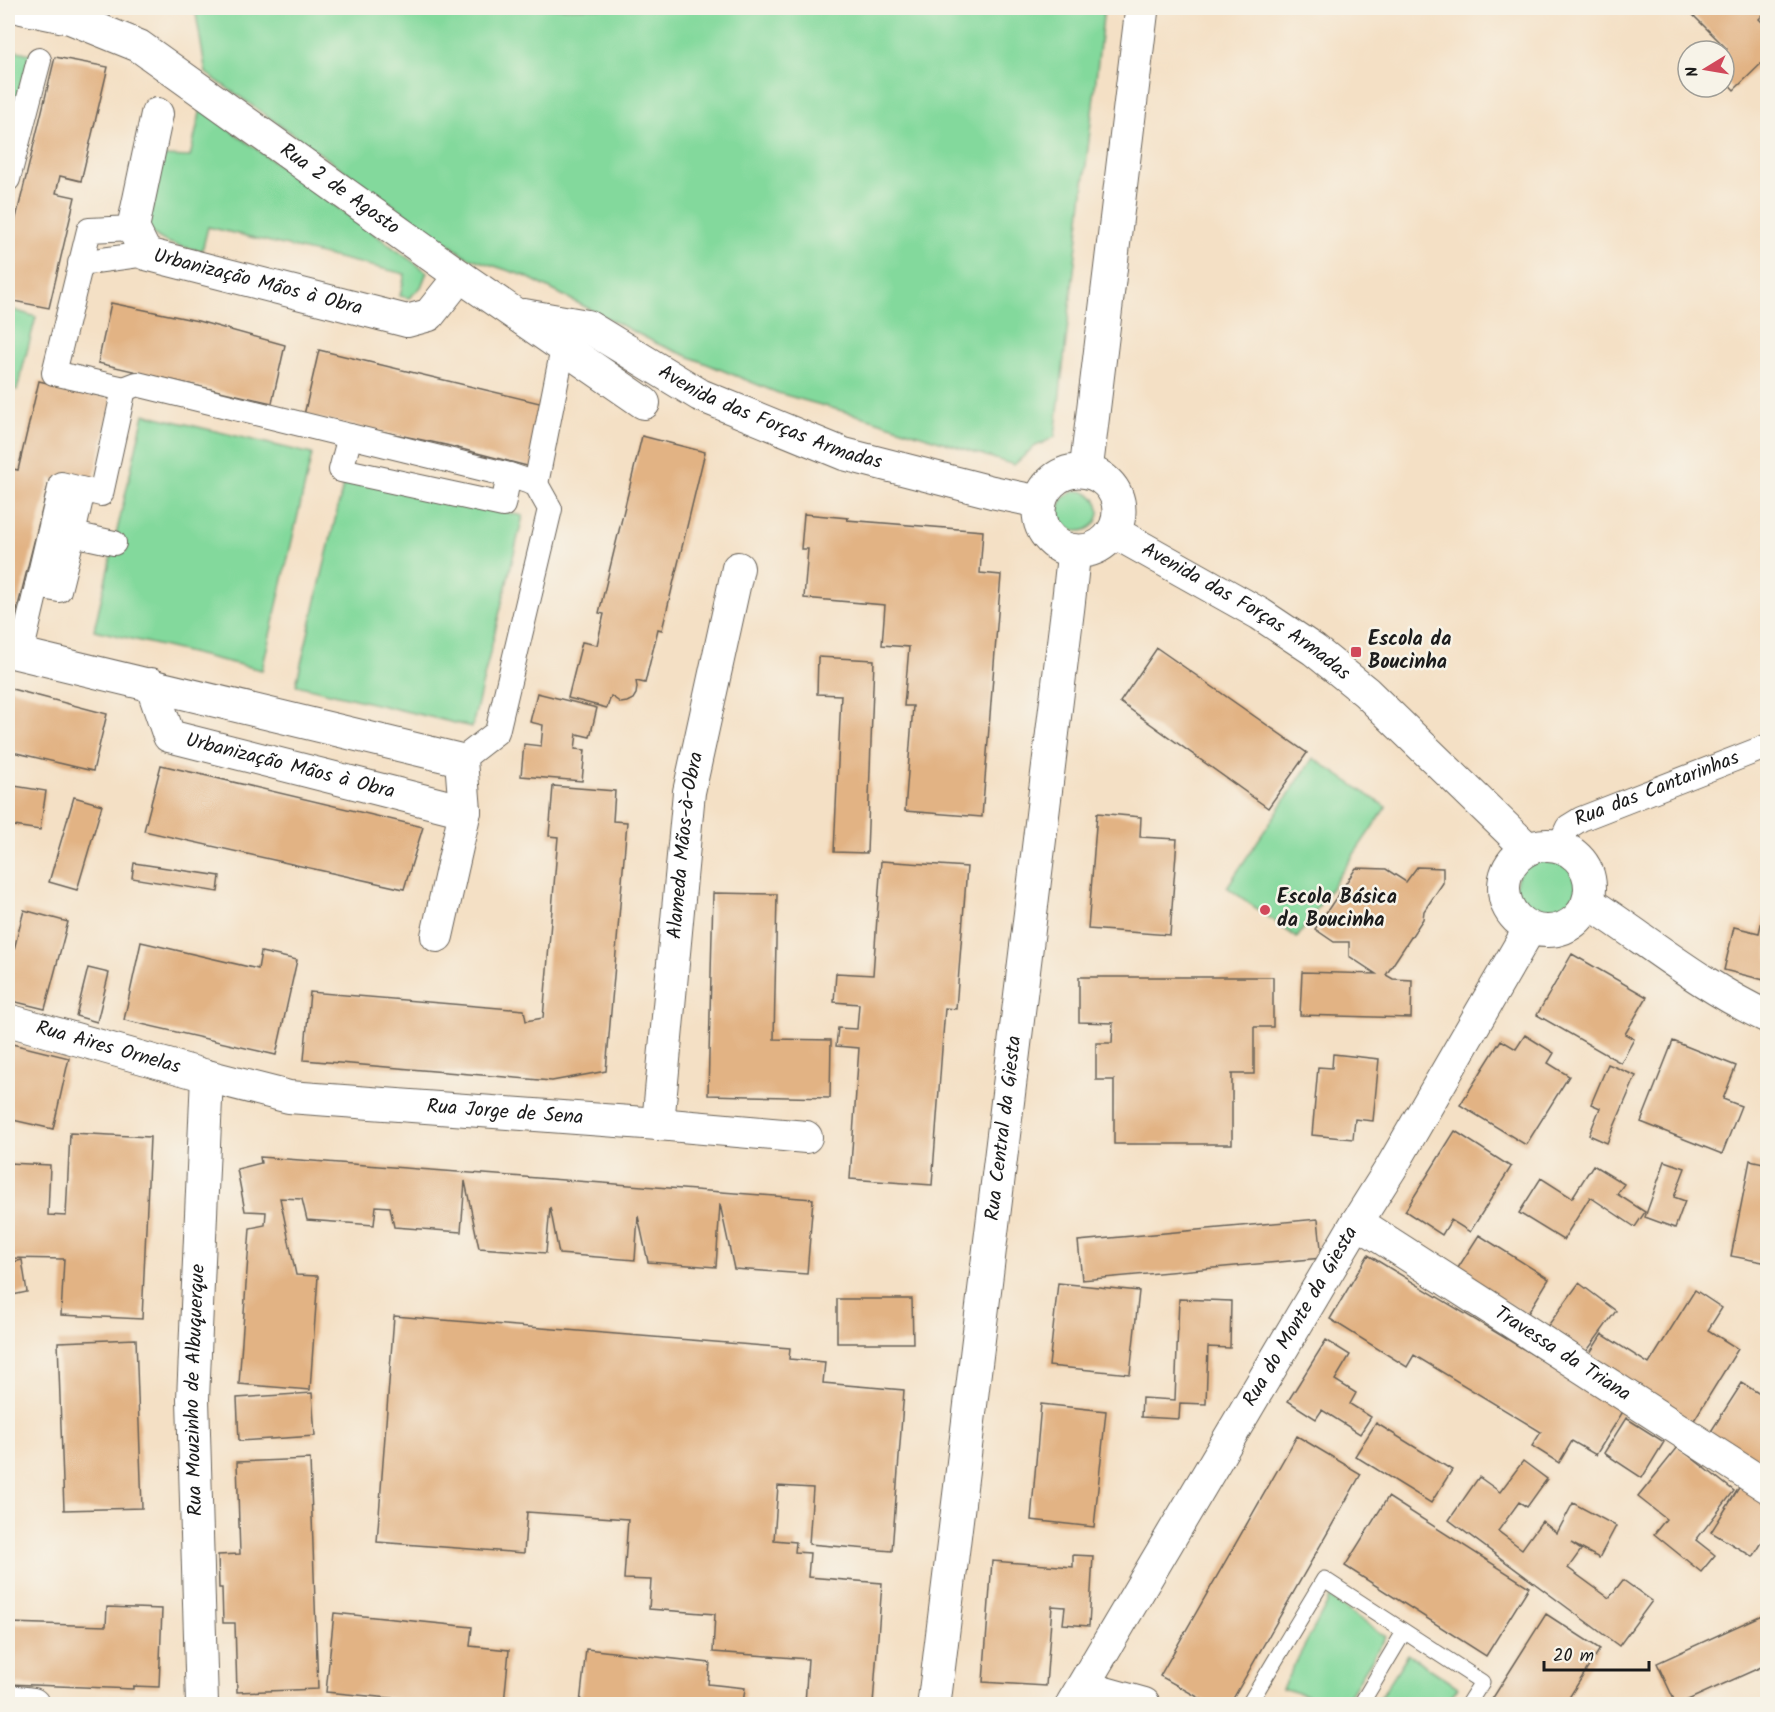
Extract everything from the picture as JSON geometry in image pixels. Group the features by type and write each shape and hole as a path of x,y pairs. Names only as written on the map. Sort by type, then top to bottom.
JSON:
{"street":[{"name":"Rua 2 de Agosto","path":"22,8 70,18 139,46 460,276 644,404"},
{"path":"1086,471 1142,8"},
{"path":"8,179 14,130 39,60"},
{"path":"157,114 140,241 89,230 54,373 124,389 137,384 350,435 509,475 536,484"},
{"name":"Urbanização Mãos à Obra","path":"140,241 407,321 429,315 460,276"},
{"name":"Avenida das Forças Armadas","path":"511,312 587,326 700,395 844,454 1040,502"},
{"path":"461,759 497,732 550,509 536,484 563,348"},
{"path":"124,389 101,494 61,484 37,586 14,652 461,759"},
{"path":"350,435 341,470 503,505 509,475"},
{"path":"1074,471 1086,471 1098,475 1116,494 1119,520 1114,532 1097,548 1074,551 1061,547 1043,528 1040,502 1053,481 1074,471"},
{"path":"37,586 59,590 82,490"},
{"name":"Avenida das Forças Armadas","path":"1114,532 1260,614 1314,650 1366,692 1528,849"},
{"path":"73,534 114,543"},
{"name":"Rua Central da Giesta","path":"934,1704 1074,551"},
{"name":"Alameda Mãos-à-Obra","path":"658,1124 688,792 738,568"},
{"name":"Urbanização Mãos à Obra","path":"151,684 169,736 465,811"},
{"name":"Rua das Cantarinhas","path":"1559,846 1568,827 1581,819 1767,746"},
{"path":"437,936 465,811 461,759"},
{"path":"1538,845 1559,846 1571,852 1582,862 1588,874 1590,888 1588,902 1581,915 1571,924 1558,930 1544,932 1530,928 1511,912 1506,901 1505,877 1518,856 1528,849 1538,845"},
{"path":"1588,902 1706,984 1767,1017"},
{"name":"Rua do Monte da Giesta","path":"1078,1696 1391,1168 1530,928"},
{"name":"Rua Aires Ornelas","path":"8,1020 207,1076"},
{"name":"Rua Jorge de Sena","path":"207,1076 289,1097 806,1137"},
{"name":"Rua Mouzinho de Albuquerque","path":"202,1704 193,1399 207,1076"},
{"name":"Travessa da Triana","path":"1357,1222 1767,1487"},
{"path":"1078,1696 1144,1704"},
{"path":"8,1701 33,1704"}],"lane":[{"path":"1249,1704 1324,1579 1482,1682 1468,1704"},
{"path":"1361,1704 1404,1632"}],"green space":[{"path":"195,8 1104,8 1055,437 1034,447 1014,465 871,419 778,393 658,344 525,276 467,257 206,73"},
{"path":"8,49 31,54 15,122 8,120"},
{"path":"201,109 427,272 421,287 409,298 400,296 405,274 208,227 202,251 158,238 147,227 164,156 190,157"},
{"path":"8,308 36,317 17,390 8,387 8,333 12,329 8,321"},
{"path":"144,414 312,454 262,670 94,630"},
{"path":"346,473 523,516 472,727 296,685"},
{"path":"1079,491 1087,492 1093,497 1098,503 1098,519 1093,525 1087,530 1079,531 1071,530 1065,525 1060,519 1059,511 1060,503 1065,497 1071,492"},
{"path":"1313,758 1386,807 1297,938 1227,887"},
{"path":"1547,856 1569,865 1578,887 1569,909 1547,918 1525,909 1516,887 1525,865"},
{"path":"1330,1598 1386,1637 1344,1704 1335,1704 1282,1688"},
{"path":"1408,1654 1458,1687 1446,1704 1376,1704"}],"building":[{"path":"1699,8 1768,8 1759,19 1768,28 1768,57 1736,88 1736,39 1717,39 1692,14"},
{"path":"55,57 108,67 81,181 60,176 56,193 75,197 49,308 8,300 8,251"},
{"path":"111,303 198,321 285,345 272,403 98,363"},
{"path":"319,350 548,405 535,468 446,445 304,415"},
{"path":"39,381 113,399 91,488 50,478 8,646 8,468 18,470"},
{"path":"642,436 705,452 662,630 658,629 645,683 636,681 636,694 627,702 621,703 611,696 607,708 568,698 582,642 597,645 604,614 599,613"},
{"path":"804,514 848,518 847,520 983,531 980,573 1001,575 982,817 905,811 913,706 904,706 909,647 882,645 885,605 804,598 808,549 801,549"},
{"path":"1157,648 1307,753 1268,808 1120,702"},
{"path":"818,657 874,660 867,853 834,852 841,695 817,694"},
{"path":"8,688 107,714 93,771 8,751"},
{"path":"537,693 597,708 590,737 577,734 575,749 585,750 582,781 521,776 524,744 541,746 543,725 530,722"},
{"path":"161,765 423,827 404,889 144,831"},
{"path":"8,785 46,791 40,830 8,825"},
{"path":"553,786 615,791 613,821 627,822 606,1071 552,1081 304,1060 310,992 524,1010 526,1021 543,1018 558,837 549,836"},
{"path":"74,797 102,805 77,890 49,882"},
{"path":"1097,813 1141,817 1140,837 1177,839 1170,935 1088,929"},
{"path":"881,861 967,867 956,1009 945,1008 932,1185 850,1179 859,1048 836,1046 838,1028 857,1029 859,1004 834,1002 836,973 873,975"},
{"path":"134,863 220,876 218,892 132,878"},
{"path":"1417,867 1443,868 1443,883 1424,911 1423,919 1386,975 1393,979 1412,980 1411,1018 1300,1015 1302,972 1376,974 1349,956 1349,942 1334,942 1315,929 1356,868 1386,869 1406,882"},
{"path":"713,893 777,894 774,1039 831,1040 830,1098 708,1095"},
{"path":"1767,899 1768,981 1724,970 1734,927 1759,933"},
{"path":"24,910 68,922 45,1009 8,1000 8,973"},
{"path":"141,942 258,969 261,952 297,960 276,1055 124,1020"},
{"path":"1572,954 1647,997 1625,1034 1634,1039 1621,1063 1537,1015"},
{"path":"88,968 109,973 97,1022 76,1016"},
{"path":"1079,977 1273,977 1273,1027 1254,1027 1254,1074 1232,1074 1232,1144 1114,1144 1114,1080 1096,1080 1096,1043 1112,1043 1113,1023 1079,1022"},
{"path":"1525,1035 1554,1053 1548,1063 1569,1076 1526,1145 1460,1105 1501,1040 1516,1049"},
{"path":"1673,1041 1736,1066 1723,1099 1741,1106 1722,1154 1641,1122"},
{"path":"8,1043 69,1058 53,1129 8,1119"},
{"path":"1333,1054 1379,1059 1373,1121 1355,1119 1353,1139 1312,1135 1318,1067 1332,1068"},
{"path":"1608,1064 1636,1076 1607,1143 1589,1135 1600,1108 1591,1104"},
{"path":"1455,1131 1511,1167 1470,1232 1451,1220 1442,1235 1405,1211"},
{"path":"70,1133 150,1137 142,1319 61,1315 64,1259 8,1258 8,1163 50,1165 48,1215 66,1216"},
{"path":"260,1157 813,1199 807,1274 734,1269 720,1204 716,1267 648,1262 638,1216 635,1260 559,1254 550,1207 546,1253 479,1248 465,1181 461,1232 394,1227 390,1207 376,1206 374,1225 307,1220 302,1199 280,1198 296,1275 318,1276 310,1390 239,1384 250,1228 265,1225 266,1212 245,1211 237,1169 261,1163"},
{"path":"1750,1160 1768,1164 1768,1263 1731,1256"},
{"path":"1665,1161 1685,1168 1674,1197 1685,1201 1675,1228 1645,1217"},
{"path":"1593,1165 1624,1184 1617,1194 1645,1212 1635,1227 1590,1197 1563,1240 1519,1213 1541,1178 1572,1198"},
{"path":"1318,1219 1322,1258 1082,1280 1078,1241"},
{"path":"1479,1235 1549,1279 1527,1315 1456,1271"},
{"path":"1368,1255 1624,1410 1596,1455 1572,1441 1559,1463 1532,1446 1541,1432 1414,1355 1407,1367 1330,1319"},
{"path":"22,1260 27,1292 8,1296 8,1263"},
{"path":"1058,1283 1139,1291 1130,1374 1049,1366"},
{"path":"1579,1283 1616,1311 1584,1355 1547,1327"},
{"path":"1695,1290 1722,1308 1708,1330 1738,1349 1693,1422 1588,1356 1602,1334 1649,1364"},
{"path":"837,1299 912,1299 913,1343 837,1343"},
{"path":"1179,1299 1231,1301 1230,1348 1208,1347 1206,1404 1180,1403 1179,1419 1141,1417 1142,1398 1175,1400"},
{"path":"394,1316 790,1348 789,1359 825,1362 823,1383 904,1390 892,1551 809,1544 813,1488 778,1486 774,1540 796,1542 795,1552 810,1553 808,1577 882,1583 873,1704 805,1704 808,1659 713,1652 715,1614 649,1609 651,1580 624,1579 628,1519 527,1512 524,1553 377,1542"},
{"path":"136,1339 142,1508 64,1510 58,1342"},
{"path":"1326,1340 1350,1355 1335,1380 1356,1393 1350,1404 1371,1417 1360,1434 1322,1410 1316,1419 1288,1401"},
{"path":"1742,1383 1768,1399 1768,1474 1708,1436"},
{"path":"312,1393 315,1436 239,1441 237,1398"},
{"path":"1041,1404 1106,1411 1094,1527 1031,1520"},
{"path":"1626,1418 1664,1442 1642,1478 1604,1453"},
{"path":"1376,1423 1452,1470 1431,1503 1355,1456"},
{"path":"1297,1436 1361,1474 1230,1704 1210,1704 1160,1676"},
{"path":"1678,1447 1734,1491 1696,1540 1715,1555 1701,1572 1654,1534 1666,1519 1638,1497"},
{"path":"310,1459 318,1689 237,1692 235,1623 223,1623 218,1555 240,1554 237,1462"},
{"path":"1523,1461 1547,1479 1527,1507 1519,1502 1498,1531 1522,1549 1542,1521 1557,1533 1573,1503 1616,1526 1599,1558 1571,1543 1581,1550 1568,1568 1609,1598 1623,1580 1652,1601 1619,1646 1449,1520 1479,1477 1500,1492"},
{"path":"1740,1486 1768,1503 1768,1533 1753,1557 1711,1532"},
{"path":"1388,1497 1529,1587 1486,1656 1345,1566"},
{"path":"1073,1555 1093,1556 1089,1626 1063,1624 1065,1607 1052,1606 1046,1686 983,1682 992,1561 1073,1567"},
{"path":"8,1588 11,1588 10,1623 106,1626 107,1607 162,1609 159,1687 133,1686 133,1689 8,1684"},
{"path":"334,1613 472,1627 470,1646 509,1650 504,1704 454,1704 326,1692"},
{"path":"1546,1614 1600,1649 1565,1704 1489,1704"},
{"path":"1764,1614 1768,1621 1768,1664 1676,1704 1657,1663"},
{"path":"586,1649 710,1663 708,1684 745,1688 743,1704 580,1704"}],"place":[{"name":"Escola da Boucinha","path":"1356,652"},
{"name":"Escola Básica da Boucinha","path":"1265,910"}]}
